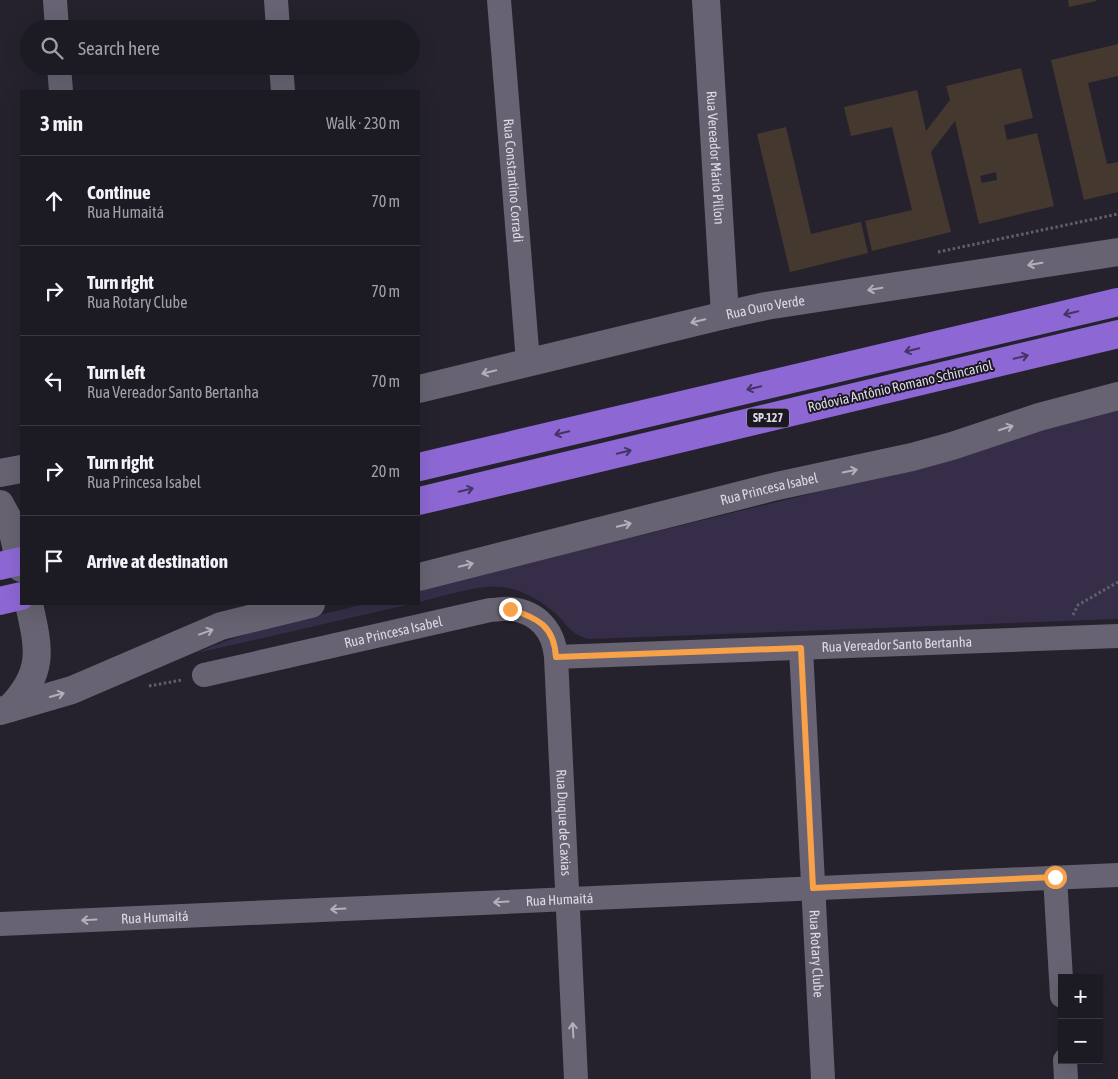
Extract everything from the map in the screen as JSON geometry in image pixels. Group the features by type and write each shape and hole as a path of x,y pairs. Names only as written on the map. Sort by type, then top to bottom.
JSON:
{"highway":[{"name":"SP-127","path":"420,467 1118,302"},
{"name":"Rodovia Antônio Romano Schincariol","path":"420,501 1118,334"},
{"path":"0,566 20,561"},
{"path":"0,601 20,596"}],"main road":[{"name":"Rua Vereador Mário Pillon","path":"706,0 725,315"},
{"name":"Rua Ouro Verde","path":"420,389 766,306 1118,252"},
{"name":"Rua Princesa Isabel","path":"420,576 777,486 952,446 1039,416 1118,396"},
{"path":"0,473 20,469"},
{"path":"6,514 20,564"},
{"path":"5,709 23,695 32,679 37,661 38,642 29,605"},
{"path":"5,709 72,690 221,626 307,605"}],"street":[{"path":"55,0 56,20"},
{"path":"276,0 277,20"},
{"name":"Rua Constantino Corradi","path":"499,0 528,362"},
{"path":"60,75 61,90"},
{"path":"282,75 283,90"},
{"name":"Rua Princesa Isabel","path":"204,675 490,610 510,609 532,616 541,622 550,633 555,644 556,657"},
{"name":"Rua Vereador Santo Bertanha","path":"556,657 1118,636"},
{"name":"Rua Rotary Clube","path":"801,648 823,1079"},
{"name":"Rua Duque de Caxias","path":"556,657 576,1079"},
{"name":"Rua Humaitá","path":"0,924 1118,875"},
{"path":"1055,877 1061,974"},
{"path":"1065,1064 1066,1079"}],"path":[{"path":"1063,638 1078,605 1118,582"}],"shaded area":[{"path":"1118,408 1118,619 589,639 571,630 556,613 543,604 528,595 503,587 461,591 420,602 420,590 915,468 1043,428"},
{"path":"361,605 407,605 197,653 238,637 301,619"}],"building":[{"path":"1068,0 1096,0 1096,1 1069,7"},
{"path":"1118,44 1118,76 1088,83 1107,164 1118,162 1118,192 1084,200 1051,60"},
{"path":"1021,68 1033,118 1004,125 1007,140 1037,133 1054,206 979,224 955,121 931,152 951,232 872,251 865,221 912,210 892,127 851,136 844,107 917,90 926,131 950,100 946,86","holes":["996,172 997,180 982,183 980,176"]},
{"path":"786,127 811,234 861,222 868,253 790,272 757,134"}],"route":[{"path":"510,609 532,616 541,622 550,633 555,644 556,657 801,648 813,888 1055,877"}]}
